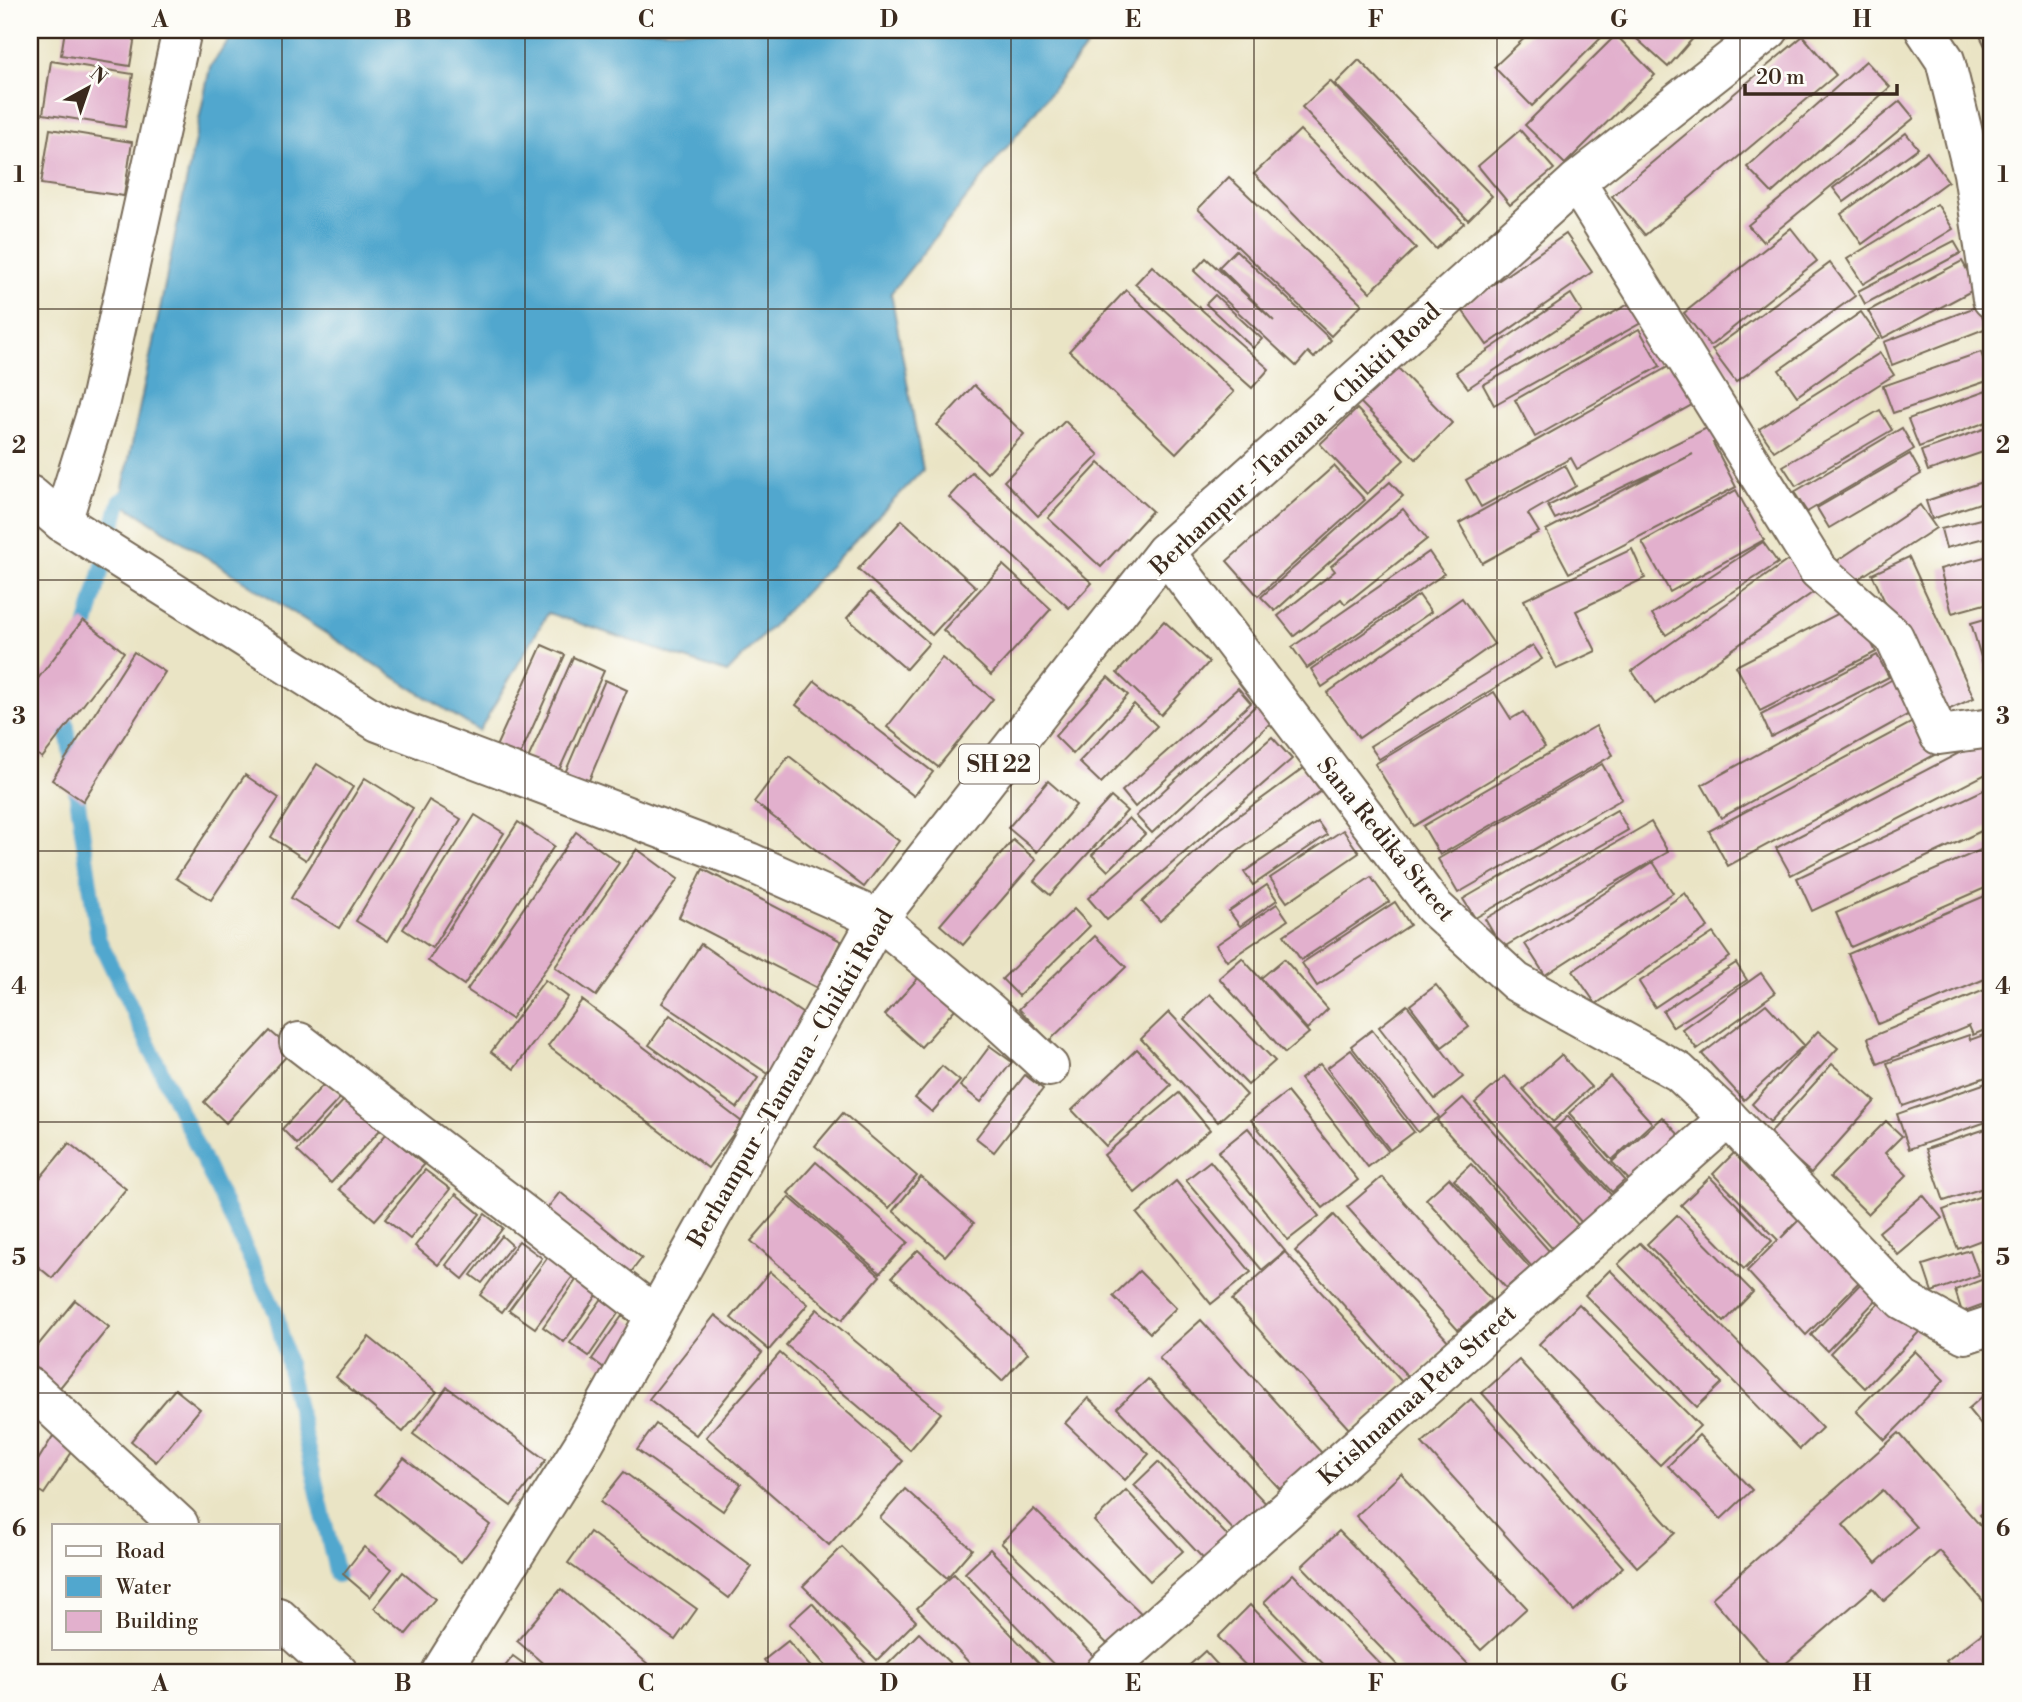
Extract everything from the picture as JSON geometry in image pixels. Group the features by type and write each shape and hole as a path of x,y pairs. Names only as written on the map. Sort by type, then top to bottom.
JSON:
{"street":[{"path":"62,522 100,401 182,30"},
{"name":"Berhampur - Tamana - Chikiti Road","path":"441,1672 583,1445 878,919 1165,552 1576,182 1769,30"},
{"path":"1925,30 1945,61 1983,183 1992,299"},
{"path":"1576,182 1818,570 1894,637 1939,735 1992,728"},
{"path":"30,495 62,522 379,722 750,862 878,919 987,1010 1049,1067"},
{"name":"Sana Redika Street","path":"1165,552 1434,906 1516,982 1679,1072 1728,1118 1903,1300 1965,1334 1992,1325"},
{"path":"299,1042 655,1315"},
{"name":"Krishnamaa Peta Street","path":"1105,1672 1728,1118"},
{"path":"30,1387 178,1524"},
{"path":"280,1619 338,1672"}],"water":[{"path":"236,30 1100,30 891,293 923,470 727,673 548,613 479,731 120,502 210,67"}],"building":[{"path":"65,30 136,30 130,66 61,55"},
{"path":"1533,30 1609,30 1532,106 1494,67"},
{"path":"1627,30 1688,30 1695,36 1668,67"},
{"path":"1977,30 1992,30 1992,42 1985,46"},
{"path":"1616,35 1655,75 1565,164 1525,125"},
{"path":"1803,36 1836,75 1645,235 1612,196"},
{"path":"1359,60 1492,196 1468,220 1335,84"},
{"path":"51,61 133,74 125,127 43,114"},
{"path":"1866,61 1890,87 1772,193 1747,167"},
{"path":"1330,81 1464,223 1436,249 1302,107"},
{"path":"1900,101 1914,118 1763,242 1748,225"},
{"path":"50,129 132,142 124,196 41,184"},
{"path":"1300,130 1416,248 1370,292 1254,174"},
{"path":"1520,130 1554,169 1510,205 1478,166"},
{"path":"1906,133 1918,148 1844,202 1833,188"},
{"path":"1927,152 1948,181 1862,244 1841,214"},
{"path":"1229,177 1362,304 1331,336 1198,209"},
{"path":"1937,204 1953,229 1863,284 1847,259"},
{"path":"1791,228 1817,261 1710,346 1684,313"},
{"path":"1566,234 1592,272 1487,345 1460,307"},
{"path":"1954,241 1961,253 1865,304 1858,291"},
{"path":"1236,250 1331,340 1314,358 1308,352 1296,366 1194,271 1206,258 1274,321 1219,267"},
{"path":"1962,261 1977,288 1883,338 1868,311"},
{"path":"1830,263 1855,296 1736,382 1712,350"},
{"path":"1152,266 1269,369 1252,388 1135,284"},
{"path":"1126,290 1234,392 1176,453 1069,351"},
{"path":"1571,294 1582,312 1468,388 1456,372"},
{"path":"1215,295 1262,339 1253,348 1206,304"},
{"path":"1638,299 1648,319 1494,405 1483,385"},
{"path":"1978,306 1987,328 1892,365 1884,342"},
{"path":"1861,312 1879,338 1797,396 1779,370"},
{"path":"1639,329 1660,366 1535,437 1515,400"},
{"path":"1981,352 1990,380 1893,413 1883,386"},
{"path":"1880,353 1894,375 1774,451 1759,429"},
{"path":"1675,363 1697,402 1577,469 1571,458 1481,507 1466,480"},
{"path":"1395,365 1452,423 1416,459 1359,401"},
{"path":"974,385 1024,434 987,473 937,425"},
{"path":"1992,389 1992,420 1919,447 1908,419"},
{"path":"1357,409 1404,460 1367,494 1320,444"},
{"path":"1880,410 1892,430 1796,486 1783,466"},
{"path":"1065,421 1099,455 1038,516 1004,481"},
{"path":"1713,425 1720,440 1713,443 1736,487 1569,573 1546,530 1693,454 1555,519 1548,506"},
{"path":"1992,426 1992,449 1928,471 1921,451"},
{"path":"1902,428 1914,449 1807,512 1794,492"},
{"path":"1910,454 1921,474 1829,528 1817,508"},
{"path":"1099,463 1152,511 1101,567 1048,518"},
{"path":"1565,465 1576,486 1528,514 1539,532 1482,563 1459,523"},
{"path":"1334,466 1365,500 1258,596 1227,561"},
{"path":"972,472 1092,583 1069,608 949,497"},
{"path":"1992,479 1992,499 1932,519 1926,501"},
{"path":"1390,482 1403,496 1275,611 1261,597"},
{"path":"1736,490 1764,540 1670,592 1642,542"},
{"path":"1920,505 1936,528 1846,587 1831,565"},
{"path":"1403,509 1427,539 1345,604 1341,599 1294,636 1278,616 1335,571 1331,566"},
{"path":"1992,516 1992,536 1946,548 1941,529"},
{"path":"902,520 976,587 932,635 858,569"},
{"path":"1763,542 1778,563 1666,635 1652,614"},
{"path":"1632,549 1645,578 1576,611 1596,651 1557,669 1524,600"},
{"path":"1429,552 1444,574 1307,668 1292,647"},
{"path":"1992,555 1992,602 1952,613 1940,569"},
{"path":"1909,557 1974,698 1937,715 1872,574"},
{"path":"1791,558 1815,591 1655,704 1632,671"},
{"path":"1003,565 1051,609 991,675 943,630"},
{"path":"870,592 929,643 906,669 847,618"},
{"path":"1419,595 1431,612 1322,687 1311,669"},
{"path":"1462,598 1494,644 1359,738 1327,693"},
{"path":"1853,606 1876,652 1760,711 1736,666"},
{"path":"1992,617 1992,680 1988,681 1971,623"},
{"path":"83,620 124,652 42,758 30,748 30,689"},
{"path":"1164,621 1209,662 1161,715 1117,673"},
{"path":"542,645 565,655 517,762 494,751"},
{"path":"1533,645 1542,659 1379,759 1370,746"},
{"path":"134,652 165,672 83,801 52,780"},
{"path":"1877,655 1889,677 1771,737 1761,715"},
{"path":"573,657 604,671 557,775 527,761"},
{"path":"942,658 993,699 938,767 887,727"},
{"path":"1108,677 1128,695 1073,754 1055,736"},
{"path":"1893,679 1911,713 1721,818 1702,785"},
{"path":"605,680 627,690 585,790 562,780"},
{"path":"815,681 933,772 914,796 796,705"},
{"path":"1238,688 1251,703 1135,807 1122,791"},
{"path":"1494,692 1511,719 1523,712 1545,747 1414,826 1375,764"},
{"path":"1263,699 1278,716 1152,833 1136,816"},
{"path":"1134,704 1157,726 1101,783 1079,762"},
{"path":"1920,718 1938,753 1728,866 1709,831"},
{"path":"1596,726 1613,755 1440,855 1423,826"},
{"path":"1272,737 1292,759 1107,920 1088,898"},
{"path":"1986,739 1992,750 1992,771 1791,875 1776,848"},
{"path":"789,756 899,841 864,887 754,802"},
{"path":"317,764 353,787 306,860 271,837"},
{"path":"1602,764 1622,799 1458,893 1438,859"},
{"path":"1304,768 1321,791 1237,852 1160,921 1142,902 1220,829"},
{"path":"245,775 279,798 211,900 176,878"},
{"path":"365,778 413,808 339,928 291,898"},
{"path":"1048,781 1076,805 1037,852 1008,828"},
{"path":"1992,786 1992,826 1812,911 1797,878"},
{"path":"1111,797 1127,811 1050,895 1034,881"},
{"path":"429,800 461,819 388,941 356,921"},
{"path":"1617,810 1628,830 1475,918 1463,899"},
{"path":"475,815 504,833 432,948 403,929"},
{"path":"1129,818 1145,834 1108,871 1092,855"},
{"path":"518,822 554,846 464,985 428,961"},
{"path":"1318,822 1327,835 1253,885 1244,872"},
{"path":"1651,822 1668,852 1502,948 1485,919"},
{"path":"1343,830 1359,853 1287,902 1270,878"},
{"path":"576,832 619,863 511,1019 467,990"},
{"path":"1013,840 1036,860 963,945 940,925"},
{"path":"1992,845 1992,885 1851,947 1836,913"},
{"path":"637,849 678,879 596,996 555,967"},
{"path":"1653,862 1673,893 1545,975 1525,944"},
{"path":"703,869 841,941 817,988 679,917"},
{"path":"1371,877 1389,902 1301,960 1284,935"},
{"path":"1267,885 1277,900 1240,926 1229,911"},
{"path":"1685,893 1708,927 1596,1004 1573,971"},
{"path":"1992,893 1992,976 1878,1024 1848,954"},
{"path":"1395,902 1410,925 1317,986 1302,963"},
{"path":"1277,904 1288,920 1227,961 1216,945"},
{"path":"1074,909 1090,926 1019,996 1002,979"},
{"path":"1713,933 1730,957 1655,1007 1639,982"},
{"path":"1095,936 1126,967 1049,1041 1019,1009"},
{"path":"701,944 809,1018 770,1075 662,1003"},
{"path":"1242,958 1309,1033 1285,1053 1219,978"},
{"path":"1284,959 1328,1009 1307,1029 1261,978"},
{"path":"1736,963 1747,980 1673,1027 1663,1011"},
{"path":"1761,973 1775,993 1697,1049 1682,1029"},
{"path":"920,976 956,1008 921,1047 885,1015"},
{"path":"545,980 568,997 514,1069 491,1052"},
{"path":"1436,985 1469,1027 1442,1047 1410,1005"},
{"path":"1992,987 1992,1027 1973,1035 1969,1026 1878,1064 1868,1038"},
{"path":"1210,994 1275,1061 1248,1085 1184,1019"},
{"path":"582,1000 742,1122 708,1168 548,1046"},
{"path":"1766,1004 1804,1045 1744,1100 1702,1054"},
{"path":"1407,1005 1463,1077 1435,1099 1379,1027"},
{"path":"1169,1012 1247,1095 1218,1122 1141,1039"},
{"path":"670,1015 758,1078 737,1108 649,1045"},
{"path":"1372,1030 1439,1117 1418,1132 1351,1046"},
{"path":"270,1031 292,1050 226,1123 204,1102"},
{"path":"1818,1031 1838,1048 1770,1122 1752,1104"},
{"path":"1992,1032 1992,1075 1903,1106 1887,1063 1969,1035 1970,1040"},
{"path":"990,1046 1012,1062 981,1102 960,1086"},
{"path":"1137,1049 1171,1085 1106,1146 1072,1110"},
{"path":"1351,1050 1414,1132 1390,1150 1327,1068"},
{"path":"1561,1055 1591,1087 1553,1122 1523,1089"},
{"path":"1320,1064 1388,1151 1368,1167 1300,1079"},
{"path":"1832,1064 1875,1101 1811,1173 1768,1135"},
{"path":"942,1066 960,1081 932,1112 915,1098"},
{"path":"1025,1075 1043,1089 994,1152 976,1138"},
{"path":"1505,1076 1613,1197 1583,1224 1475,1103"},
{"path":"1610,1076 1652,1123 1612,1160 1569,1113"},
{"path":"1992,1081 1992,1120 1909,1149 1897,1114"},
{"path":"326,1082 342,1096 297,1144 282,1129"},
{"path":"1287,1092 1358,1180 1323,1208 1251,1120"},
{"path":"1179,1093 1210,1130 1135,1193 1104,1155"},
{"path":"346,1098 381,1129 331,1183 297,1151"},
{"path":"1463,1098 1578,1225 1552,1248 1437,1121"},
{"path":"843,1113 917,1176 889,1208 815,1146"},
{"path":"1568,1116 1625,1180 1612,1192 1554,1129"},
{"path":"1662,1117 1682,1138 1632,1183 1612,1162"},
{"path":"1886,1121 1902,1136 1885,1153 1907,1175 1868,1214 1830,1177"},
{"path":"1992,1127 1992,1185 1944,1201 1926,1149"},
{"path":"1248,1128 1319,1216 1288,1240 1218,1152"},
{"path":"387,1133 424,1165 375,1220 339,1189"},
{"path":"69,1143 126,1189 52,1278 30,1260 30,1190"},
{"path":"1734,1153 1799,1219 1781,1238 1802,1217 1862,1279 1806,1335 1747,1271 1778,1240 1713,1174"},
{"path":"1210,1161 1285,1251 1262,1270 1186,1180"},
{"path":"816,1162 908,1242 880,1273 788,1193"},
{"path":"1471,1164 1551,1253 1534,1269 1454,1180"},
{"path":"425,1170 450,1189 410,1239 385,1219"},
{"path":"921,1177 974,1223 945,1256 893,1211"},
{"path":"1382,1177 1491,1300 1458,1330 1347,1207"},
{"path":"1710,1177 1772,1241 1744,1269 1681,1205"},
{"path":"1449,1178 1530,1268 1506,1288 1426,1199"},
{"path":"1176,1181 1251,1272 1211,1304 1137,1214"},
{"path":"560,1192 642,1258 628,1276 546,1210"},
{"path":"1992,1192 1992,1236 1958,1249 1943,1210"},
{"path":"456,1194 480,1214 438,1265 415,1246"},
{"path":"1923,1195 1942,1218 1898,1255 1879,1232"},
{"path":"789,1197 880,1276 842,1320 751,1241"},
{"path":"485,1214 503,1228 463,1279 446,1265"},
{"path":"1334,1215 1450,1343 1410,1379 1295,1251"},
{"path":"1677,1215 1753,1292 1724,1322 1647,1244"},
{"path":"502,1236 512,1245 482,1283 471,1275"},
{"path":"519,1241 542,1258 502,1312 480,1295"},
{"path":"1640,1243 1822,1428 1800,1449 1618,1264"},
{"path":"1992,1245 1992,1276 1981,1250"},
{"path":"918,1250 1028,1353 1002,1381 892,1277"},
{"path":"1970,1250 1979,1275 1932,1292 1923,1265"},
{"path":"1285,1252 1402,1382 1350,1430 1232,1300"},
{"path":"548,1257 573,1276 535,1328 509,1310"},
{"path":"1610,1270 1722,1383 1697,1407 1585,1295"},
{"path":"1139,1271 1176,1308 1150,1333 1113,1296"},
{"path":"770,1272 808,1304 769,1350 731,1318"},
{"path":"579,1276 600,1291 564,1342 543,1327"},
{"path":"1992,1276 1992,1301 1962,1312 1955,1290"},
{"path":"1866,1278 1882,1294 1827,1351 1811,1335"},
{"path":"603,1297 621,1309 589,1356 570,1343"},
{"path":"1884,1298 1919,1332 1865,1388 1830,1353"},
{"path":"75,1300 109,1327 54,1395 30,1375 30,1355"},
{"path":"1579,1304 1700,1426 1660,1465 1539,1344"},
{"path":"817,1309 941,1413 910,1450 786,1345"},
{"path":"715,1315 762,1353 696,1435 649,1399"},
{"path":"622,1316 642,1329 612,1374 592,1359"},
{"path":"1201,1320 1330,1462 1289,1499 1159,1358"},
{"path":"369,1337 437,1392 403,1432 336,1377"},
{"path":"1915,1351 1944,1380 1885,1440 1856,1411"},
{"path":"780,1353 903,1461 829,1545 706,1437"},
{"path":"1519,1360 1675,1533 1637,1567 1482,1393"},
{"path":"1148,1379 1273,1511 1242,1539 1117,1408"},
{"path":"447,1387 546,1460 511,1506 413,1434"},
{"path":"1992,1388 1992,1428 1987,1432 1968,1409"},
{"path":"175,1389 200,1409 156,1462 131,1441"},
{"path":"1088,1398 1149,1454 1125,1480 1065,1423"},
{"path":"1471,1399 1623,1567 1574,1611 1422,1443"},
{"path":"656,1424 741,1484 723,1511 637,1450"},
{"path":"1899,1433 1992,1539 1992,1611 1940,1551 1884,1601 1873,1588 1776,1672 1712,1598","holes":["1883,1490 1916,1527 1876,1563 1843,1525"]},
{"path":"1699,1435 1752,1490 1721,1519 1668,1466"},
{"path":"53,1436 74,1449 44,1494 30,1485 30,1473"},
{"path":"404,1458 490,1525 461,1562 375,1494"},
{"path":"1158,1462 1237,1546 1213,1569 1134,1485"},
{"path":"624,1472 752,1567 729,1598 600,1502"},
{"path":"1401,1474 1527,1608 1481,1650 1356,1516"},
{"path":"905,1489 972,1549 947,1578 880,1518"},
{"path":"1126,1490 1183,1551 1150,1581 1094,1521"},
{"path":"1992,1505 1992,1530 1980,1515"},
{"path":"1034,1509 1147,1619 1116,1652 1001,1543"},
{"path":"1339,1531 1469,1665 1462,1672 1404,1672 1302,1566"},
{"path":"590,1532 697,1609 675,1640 568,1563"},
{"path":"364,1547 392,1569 370,1597 343,1574"},
{"path":"842,1547 916,1621 877,1660 803,1586"},
{"path":"990,1549 1102,1665 1095,1672 1061,1672 965,1573"},
{"path":"403,1572 435,1599 406,1634 374,1608"},
{"path":"954,1574 1047,1672 978,1672 917,1608"},
{"path":"1293,1574 1388,1672 1331,1672 1264,1602"},
{"path":"561,1589 648,1664 641,1672 553,1672 517,1641"},
{"path":"812,1603 873,1672 831,1672 789,1624"},
{"path":"1250,1605 1315,1672 1252,1672 1218,1637"},
{"path":"1985,1631 1992,1639 1992,1672 1954,1672 1946,1661"},
{"path":"919,1633 959,1672 895,1672 887,1665"},
{"path":"788,1641 815,1672 774,1672 764,1660"},
{"path":"1205,1651 1224,1672 1182,1672"},
{"path":"513,1656 535,1672 501,1672"}],"waterway":[{"path":"82,643 120,502 137,490"},
{"path":"64,708 98,938 276,1313 337,1575"}]}
